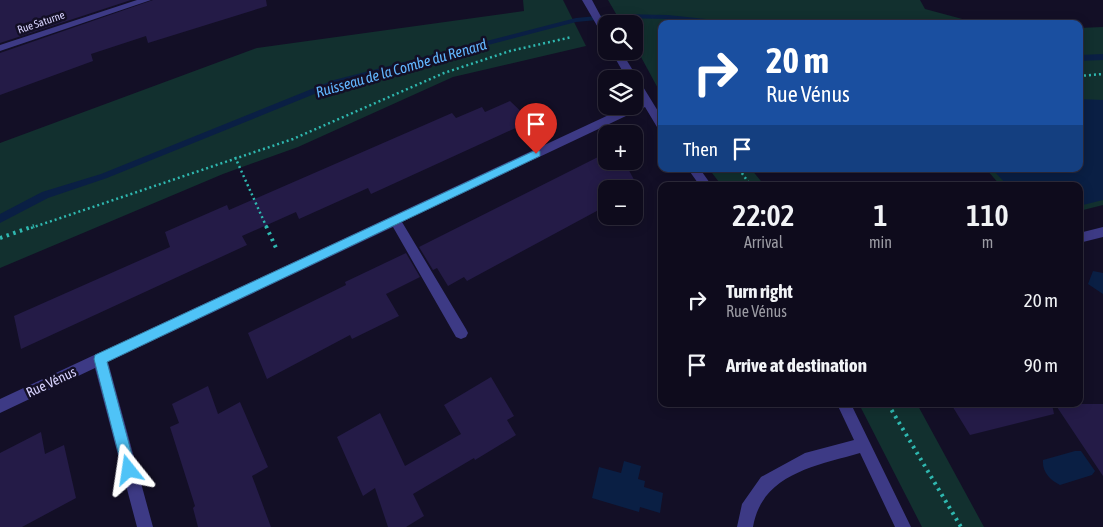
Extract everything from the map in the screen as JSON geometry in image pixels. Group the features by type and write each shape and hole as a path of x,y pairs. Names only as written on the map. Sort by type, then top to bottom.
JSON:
{"street":[{"name":"Rue Saturne","path":"0,48 146,0"},
{"path":"587,0 598,20"},
{"path":"643,97 658,120"},
{"name":"Rue Vénus","path":"0,406 646,102"},
{"path":"395,220 461,333"},
{"path":"1083,237 1103,232"},
{"path":"100,359 144,527"},
{"path":"845,407 903,527"},
{"path":"745,527 748,510 766,482 805,461 863,445"}],"path":[{"path":"0,238 235,157 294,139 444,73 510,51 572,37"},
{"path":"1083,76 1103,74"},
{"path":"235,157 287,271"},
{"path":"890,407 960,527"}],"green space":[{"path":"523,0 563,0 586,46 453,77 298,147 223,174 0,268 0,143 257,48 524,11"},
{"path":"608,0 920,0 925,9 966,20 658,20 658,88 643,60 643,15 617,15"},
{"path":"1103,27 1103,205 1083,210 1083,182 997,182 989,172 1083,172 1083,28"},
{"path":"711,172 753,172 762,182 719,182"},
{"path":"861,407 919,407 984,527 922,527"}],"water":[{"path":"1083,99 1103,100 1103,200 1083,205 1083,182 1004,182 995,172 1083,172"},
{"path":"1093,271 1103,273 1103,294 1088,284"},
{"path":"1081,451 1095,471 1092,475 1060,485 1053,481 1047,475 1043,460"},
{"path":"624,461 641,466 638,479 645,481 644,487 663,493 660,513 640,507 639,512 592,498 599,467 621,473"}],"building":[{"path":"0,0 131,0 0,43"},
{"path":"153,0 266,0 267,6 148,43 146,36 91,54 93,61 0,95 0,53"},
{"path":"510,101 531,121 371,194 368,188 299,219 296,212 242,236 247,245 21,349 14,316 170,247 165,232 227,205 229,210 452,113 456,118 482,107 485,112"},
{"path":"598,157 598,170 629,170 634,180 598,180 598,210 467,281 464,277 448,286 437,268 433,270 419,247"},
{"path":"406,253 420,277 386,294 399,316 352,339 350,335 267,379 248,333 346,285 345,282"},
{"path":"491,377 514,416 507,420 516,435 413,494 424,516 406,527 388,527 375,488 363,496 337,437 380,413 405,466 461,434 444,405"},
{"path":"208,386 218,414 240,402 268,467 252,476 271,527 198,527 193,508 195,506 170,427 179,423 172,404"},
{"path":"1083,404 1103,404 1103,476 1057,407 1083,407"},
{"path":"953,407 1053,407 1054,414 970,435"},
{"path":"41,432 45,454 64,445 76,498 22,527 0,527 0,453"}],"waterway":[{"name":"Ruisseau de la Combe du Renard","path":"0,219 45,195 104,176 337,82 576,20 618,16 668,17 696,20"},
{"name":"Ruisseau de la Combe du Renard","path":"1083,58 1103,57"}],"route":[{"path":"129,470 100,359 536,154"}]}
